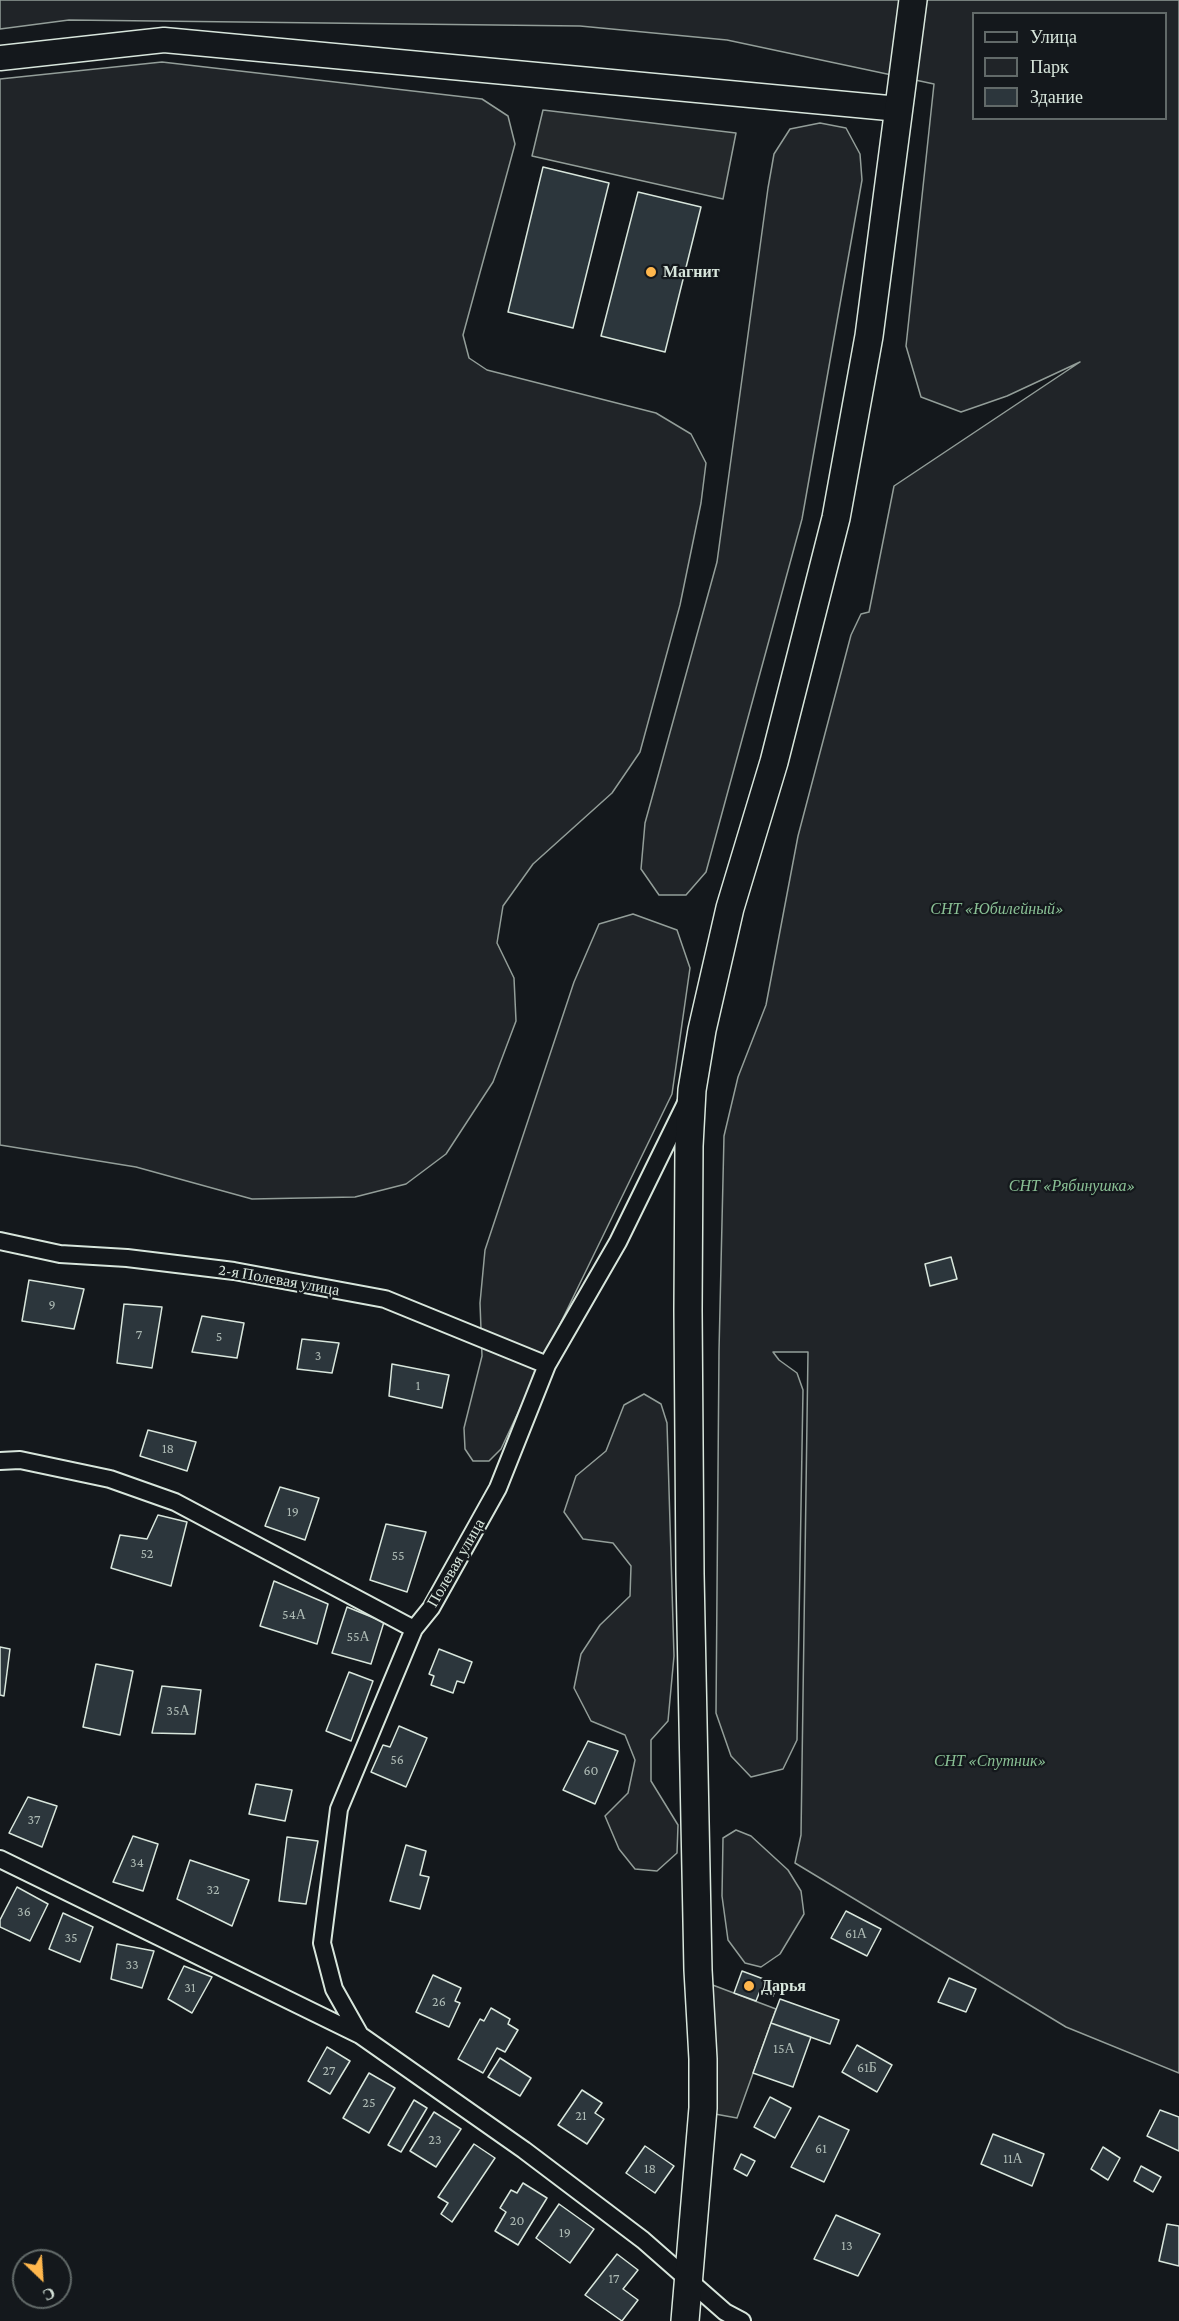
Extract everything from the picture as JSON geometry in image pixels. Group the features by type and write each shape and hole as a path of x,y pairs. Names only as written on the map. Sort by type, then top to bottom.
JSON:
{"main road":[{"path":"685,2321 703,2108 697,1934 690,1563 688,1292 689,1146 692,1090 702,1030 730,908 774,762 836,518 869,336 913,0"}],"street":[{"path":"0,58 164,40 899,109"},
{"name":"Полевая улица","path":"360,2035 334,1989 322,1943 339,1809 414,1629 431,1608 498,1488 547,1365 618,1242 692,1090"},
{"name":"2-я Полевая улица","path":"0,1241 60,1254 127,1258 234,1271 386,1299 547,1365"},
{"path":"0,1461 20,1460 110,1479 175,1502 414,1629"},
{"path":"0,1859 360,2035 524,2150 643,2240 725,2313 742,2321"}],"green space":[{"path":"0,0 1179,0 1179,2073 1066,2027 795,1863 801,1835 808,1352 773,1352 779,1360 797,1373 803,1390 797,1740 783,1769 751,1777 731,1756 716,1713 719,1351 724,1136 738,1077 766,1005 798,836 851,635 861,614 869,612 894,486 1080,362 1007,396 961,412 921,397 906,346 934,84 727,40 580,26 69,20 0,29"},
{"path":"162,62 482,99 508,116 515,144 463,335 469,358 487,370 656,413 691,434 706,463 701,503 680,605 640,752 612,793 533,864 503,906 497,943 514,978 516,1021 493,1082 446,1154 406,1184 355,1197 252,1199 136,1167 0,1145 0,79"},
{"path":"820,123 846,128 860,154 862,180 802,519 706,872 686,895 659,895 641,869 645,823 717,562 774,154 790,129"},
{"path":"633,914 677,930 690,968 672,1094 501,1449 489,1461 473,1461 465,1449 464,1428 482,1356 480,1303 485,1250 574,982 599,924"},
{"path":"644,1394 661,1404 667,1423 674,1656 668,1721 651,1740 651,1781 678,1825 677,1853 657,1871 635,1869 619,1849 605,1816 628,1793 635,1760 625,1735 591,1721 574,1688 581,1654 600,1625 630,1596 631,1566 613,1543 583,1539 564,1512 576,1476 606,1451 624,1405"},
{"path":"736,1830 751,1836 788,1870 801,1891 804,1914 780,1954 761,1967 745,1963 728,1940 722,1896 723,1838"}],"shaded area":[{"path":"543,110 736,133 723,199 532,156"},
{"path":"710,1984 776,2009 737,2118 715,2114"}],"building":[{"path":"543,167 609,183 573,328 508,312"},
{"name":"Магнит","path":"638,192 701,207 665,352 601,336"},
{"path":"951,1257 957,1279 930,1286 925,1264"},
{"path":"29,1280 84,1289 74,1329 22,1321"},
{"path":"124,1304 162,1307 152,1368 117,1363"},
{"path":"202,1316 244,1323 237,1358 192,1352"},
{"path":"302,1339 339,1343 332,1373 297,1369"},
{"path":"392,1364 449,1375 442,1408 389,1396"},
{"path":"148,1430 196,1442 187,1471 140,1456"},
{"path":"280,1487 319,1498 305,1540 265,1526"},
{"path":"158,1515 187,1522 171,1586 111,1568 120,1535 147,1539"},
{"path":"386,1524 426,1532 407,1592 370,1580"},
{"path":"274,1581 328,1604 317,1644 260,1626"},
{"path":"347,1607 384,1622 371,1664 332,1653"},
{"path":"0,1647 10,1649 4,1696 0,1695"},
{"path":"439,1649 472,1662 464,1683 457,1681 453,1693 431,1685 434,1676 429,1674"},
{"path":"96,1664 133,1671 120,1735 83,1727"},
{"path":"349,1672 373,1681 351,1741 326,1731"},
{"path":"162,1686 201,1690 195,1734 152,1733"},
{"path":"399,1726 427,1738 406,1787 371,1772 383,1745 390,1747"},
{"path":"588,1741 618,1751 595,1804 563,1790"},
{"path":"256,1784 292,1790 285,1821 249,1814"},
{"path":"28,1797 57,1806 42,1847 9,1833"},
{"path":"133,1836 158,1844 143,1891 113,1882"},
{"path":"287,1837 318,1841 306,1904 279,1901"},
{"path":"406,1845 426,1851 420,1875 429,1877 420,1909 390,1901"},
{"path":"190,1860 249,1880 232,1926 177,1899"},
{"path":"17,1887 48,1904 30,1941 0,1927 0,1920"},
{"path":"846,1911 881,1929 867,1956 831,1938"},
{"path":"63,1913 93,1927 80,1962 49,1949"},
{"path":"117,1944 154,1951 142,1988 111,1979"},
{"path":"184,1966 212,1977 192,2013 168,1999"},
{"path":"742,1971 777,1984 773,1996 760,1991 756,2001 734,1993"},
{"path":"433,1975 461,1988 455,2001 460,2003 449,2027 416,2012"},
{"path":"949,1978 976,1989 966,2012 938,2002"},
{"path":"780,1999 839,2020 830,2044 771,2023"},
{"path":"491,2008 510,2019 508,2024 518,2030 505,2052 497,2048 483,2073 458,2059 480,2019 484,2021"},
{"path":"771,2023 811,2037 793,2087 753,2073"},
{"path":"857,2045 892,2065 877,2092 842,2072"},
{"path":"327,2047 350,2061 330,2094 308,2081"},
{"path":"500,2058 531,2078 520,2096 488,2077"},
{"path":"369,2073 395,2088 369,2133 343,2118"},
{"path":"582,2090 602,2103 595,2113 604,2119 587,2144 558,2125"},
{"path":"770,2097 791,2108 775,2138 754,2127"},
{"path":"414,2100 427,2108 401,2152 388,2145"},
{"path":"1160,2110 1179,2117 1179,2151 1147,2136"},
{"path":"434,2112 461,2129 436,2167 410,2151"},
{"path":"819,2116 849,2130 824,2182 791,2167"},
{"path":"993,2134 1044,2154 1032,2186 981,2164"},
{"path":"474,2144 495,2158 452,2222 441,2214 448,2203 438,2197"},
{"path":"645,2146 674,2166 655,2193 626,2173"},
{"path":"1103,2147 1120,2158 1108,2180 1091,2169"},
{"path":"741,2154 755,2161 747,2176 734,2169"},
{"path":"1141,2166 1161,2177 1153,2192 1134,2181"},
{"path":"523,2183 547,2198 518,2245 495,2231 506,2212 500,2208 511,2190 517,2193"},
{"path":"559,2204 594,2229 570,2263 536,2238"},
{"path":"836,2215 880,2234 858,2276 814,2259"},
{"path":"1167,2224 1179,2226 1179,2266 1159,2261"},
{"path":"617,2254 638,2270 623,2289 638,2300 622,2321 585,2295"}],"place":[{"name":"Магнит","path":"651,272"},
{"name":"Дарья","path":"749,1986"}],"park label":[{"name":"СНТ «Юбилейный»","path":"997,909"},
{"name":"СНТ «Рябинушка»","path":"1072,1186"},
{"name":"СНТ «Спутник»","path":"990,1761"}]}
